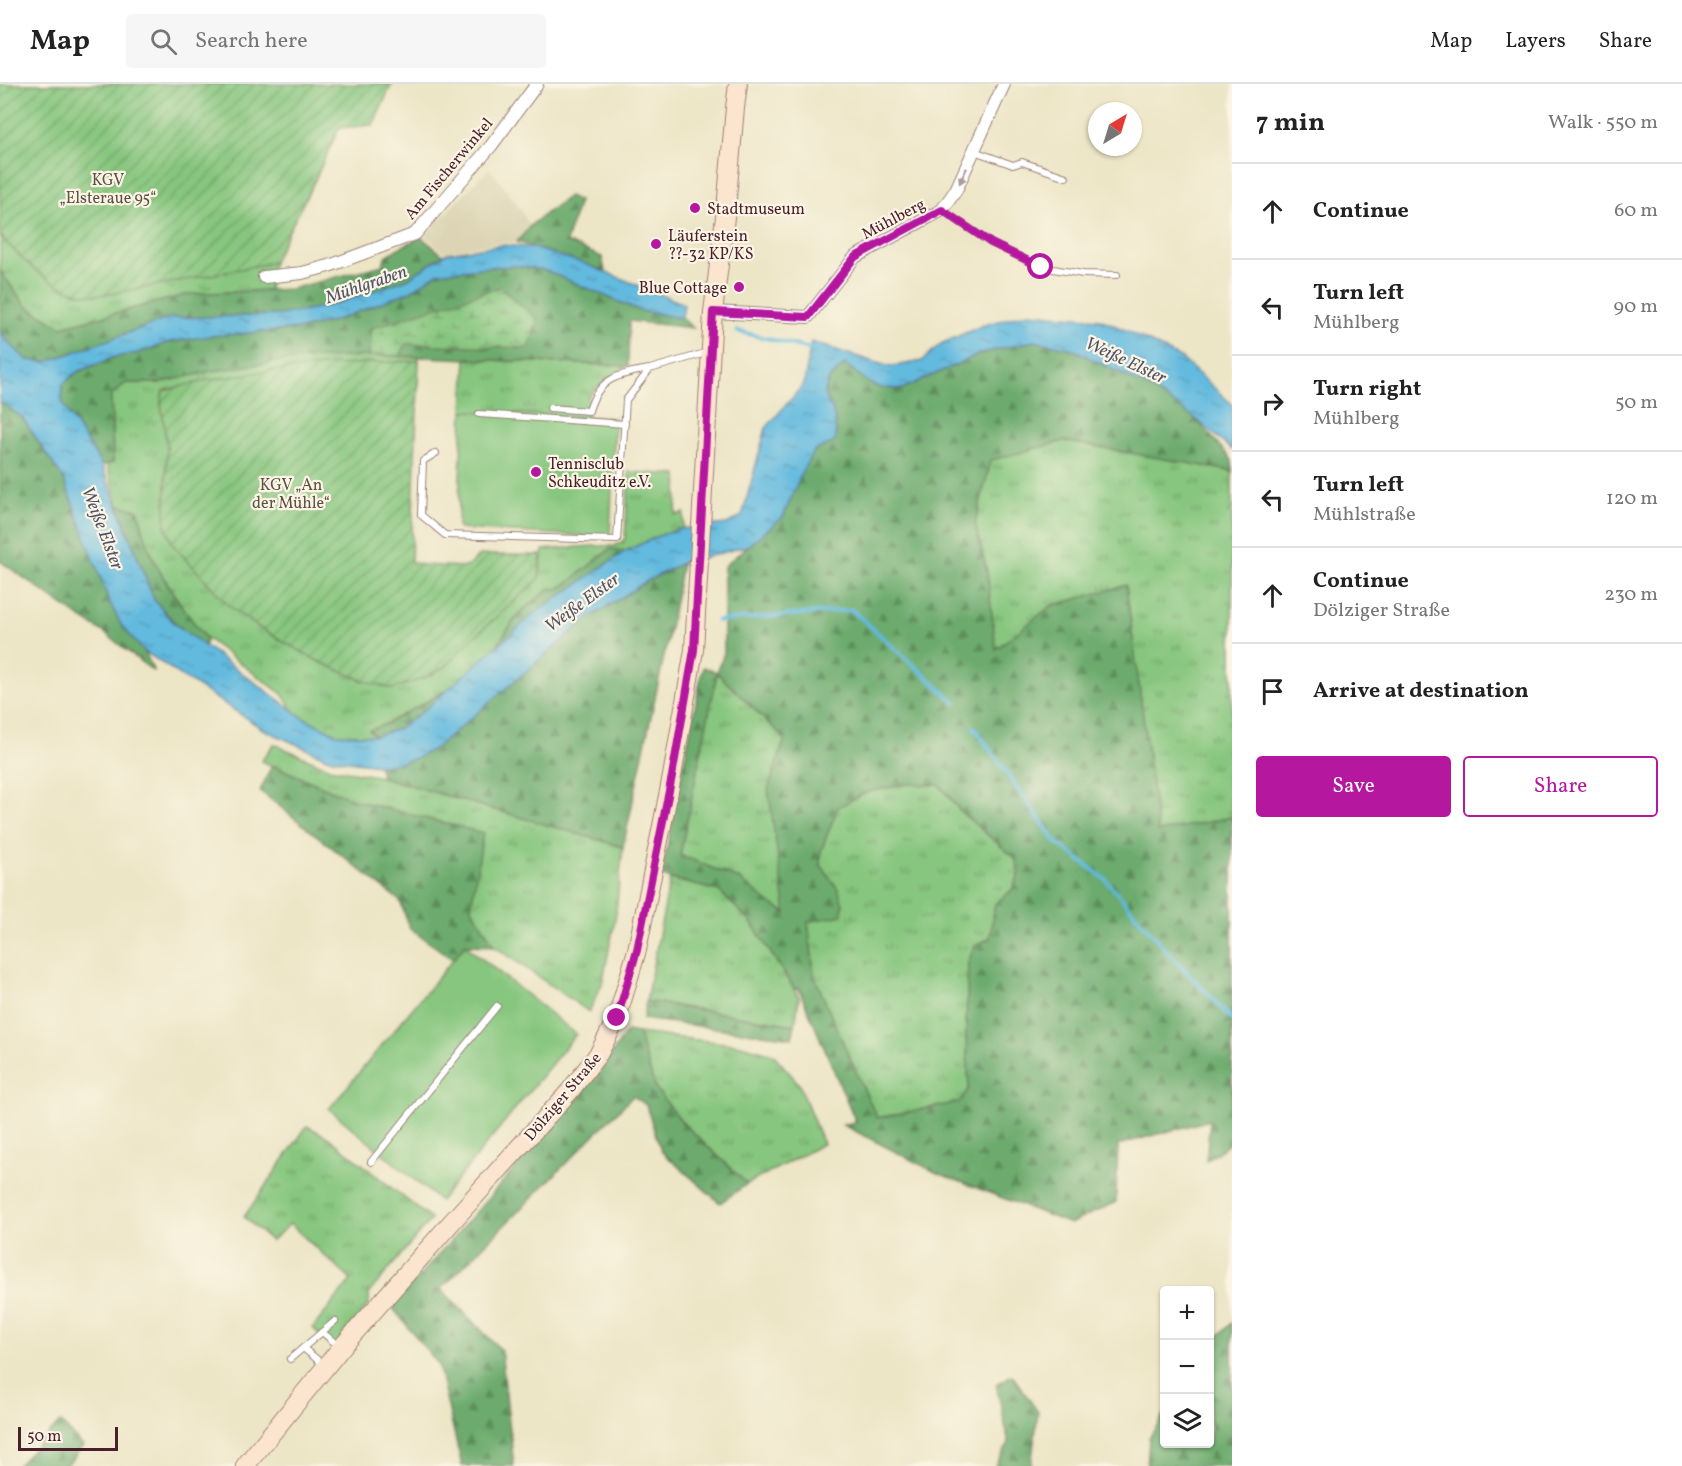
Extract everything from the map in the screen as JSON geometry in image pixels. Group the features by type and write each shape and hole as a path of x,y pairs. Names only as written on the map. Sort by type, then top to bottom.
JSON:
{"street":[{"name":"Am Fischerwinkel","path":"264,277 302,273 329,266 415,234 491,146 537,84"},
{"name":"Dölziger Straße","path":"245,1466 341,1348 569,1092 599,1053 617,1018 637,950 672,776 694,650 713,312 738,84"},
{"name":"Mühlberg","path":"713,312 808,317 855,257 942,210 956,190 1004,84"}],"lane":[{"path":"974,151 1013,165 1022,162 1066,177"},
{"path":"942,210 991,243 1041,267 1083,274 1117,275"},
{"path":"550,408 589,411 592,397 608,380 623,373 650,369 710,352"},
{"path":"436,453 423,461 421,515 445,535 616,540 626,400 650,369"},
{"path":"479,414 625,424"},
{"path":"371,1162 497,1006"},
{"path":"290,1359 335,1321"},
{"path":"322,1332 341,1348"},
{"path":"303,1348 326,1366"}],"shaded area":[{"path":"489,168 518,205 530,226 517,242 495,243 443,252 424,235"}],"green space":[{"name":"KGV „Elsteraue 95“","path":"0,84 392,84 373,125 339,128 273,262 125,291 90,295 70,290 47,279 26,262 0,235"},
{"path":"569,196 579,201 566,242 602,257 605,271 517,242 532,224"},
{"path":"0,235 12,248 82,294 111,294 273,262 269,290 189,294 61,327 26,306 0,271"},
{"path":"421,237 443,255 407,279 333,305 280,315 170,318 46,362 27,360 6,340 0,330 0,271 26,306 62,327 189,294 291,289 383,265 385,257"},
{"path":"517,266 544,270 641,311 682,318 693,328 629,321 628,366 400,356 406,344 488,346 500,287 373,328 369,356 295,359 212,371 159,383 126,383 111,395 113,462 102,466 62,400 62,385 77,372 115,357 138,353 170,342 209,336 301,329 337,320 413,290 437,273"},
{"path":"500,287 538,320 529,348 406,344 400,356 369,356 372,328"},
{"path":"1034,341 1070,348 1150,388 1195,418 1232,460 1232,471 1064,441 991,460 975,523 987,572 996,649 1051,606 1126,585 1158,832 1232,817 1232,1142 1206,1161 1210,1120 1118,1145 1116,1202 1070,1224 935,1172 843,1125 856,1122 798,987 795,990 751,922 719,891 661,876 703,667 717,672 724,653 724,566 783,517 802,472 814,451 835,442 834,417 824,394 829,379 845,364 871,384 882,388 902,389 982,353","holes":["717,673 785,739 768,789 786,913 739,879 680,855","908,784 939,785 962,813 1015,858 1020,873 1012,890 995,904 990,938 975,946 968,963 966,1032 969,1088 960,1102 877,1118 814,975 808,922 842,915 843,904 838,889 820,864 821,851 838,807 867,792"]},
{"path":"369,356 419,357 418,363 322,366 226,378 163,391 161,404 167,445 165,525 258,627 318,661 364,681 446,666 465,645 539,579 543,550 615,546 625,539 629,472 678,475 676,515 684,513 683,528 626,551 610,549 565,586 518,614 494,650 449,689 386,724 370,730 375,736 336,734 302,717 292,709 282,694 206,638 190,618 157,567 147,543 138,510 118,505 107,465 113,462 111,395 126,383 159,383 212,371 295,359"},
{"path":"466,359 628,366 606,380 588,397 588,417 463,411"},
{"name":"KGV „An der Mühle“","path":"419,361 411,562 423,565 464,567 480,555 541,555 539,579 465,645 446,666 429,676 393,689 364,681 318,661 258,627 228,605 173,545 165,525 167,445 161,404 163,391 221,378 320,366"},
{"path":"0,402 22,417 64,480 110,603 122,626 145,652 154,672 102,631 0,561"},
{"name":"Tennisclub Schkeuditz e.V.","path":"463,411 615,418 610,534 605,537 460,529 458,526"},
{"path":"1064,441 1232,471 1232,817 1158,833 1126,586 1052,606 995,650 987,572 975,523 991,460"},
{"path":"118,505 138,510 158,568 181,605 206,638 205,646 176,624 154,600"},
{"path":"610,549 626,551 534,614 494,650 518,614 550,588 557,589 565,585"},
{"path":"682,563 623,847 382,777 378,765 397,764 448,738 586,620 647,581"},
{"path":"717,673 785,739 769,789 787,913 680,855"},
{"path":"449,689 398,729 375,736 369,730 386,724"},
{"path":"274,744 329,768 382,777 623,847 615,920 602,984 589,1012 494,946 471,907 483,833 354,800 261,761"},
{"path":"272,765 354,800 483,833 471,907 494,946 465,945 453,959 410,929 400,901 260,791"},
{"path":"908,784 939,785 962,813 1015,858 1020,873 1012,890 995,904 990,938 975,946 968,963 966,1032 969,1088 960,1102 876,1118 814,975 808,921 842,915 838,889 820,864 821,851 838,806 867,792"},
{"path":"670,879 719,891 751,922 799,997 795,1025 646,1001"},
{"path":"465,945 576,1034 440,1201 329,1109"},
{"path":"646,1001 795,1025 792,1038 643,1019"},
{"path":"627,1031 638,1033 655,1088 682,1122 747,1184 720,1203 661,1151 646,1105 633,1096 441,1289 501,1350 514,1466 462,1466 438,1364 392,1307 599,1073"},
{"path":"638,1033 741,1045 773,1054 799,1084 823,1144 747,1184 682,1122 655,1088"},
{"path":"307,1126 329,1138 431,1219 369,1293 369,1304 332,1348 313,1328 351,1280 290,1224 271,1241 244,1217"},
{"path":"1232,1323 1232,1466 1147,1466 1149,1438 1160,1421 1160,1448 1214,1448 1214,1340"},
{"path":"1012,1375 1038,1412 1031,1466 995,1466 1009,1443 996,1384"},
{"path":"60,1422 83,1446 66,1466 17,1466"}],"water":[{"name":"Weiße Elster","path":"502,245 533,248 583,263 684,304 682,318 641,311 544,270 517,266 490,267 437,273 413,290 337,320 301,329 210,336 170,342 138,353 115,357 77,372 62,385 64,406 102,466 154,600 175,624 302,717 336,734 375,736 398,729 422,712 534,614 626,551 679,529 727,524 742,516 766,428 804,384 811,342 890,367 922,361 941,344 981,326 1028,313 1100,319 1182,359 1232,404 1232,450 1195,418 1150,388 1070,348 1034,341 982,353 902,389 882,388 871,384 845,364 829,379 824,394 834,417 835,442 814,451 802,472 783,517 747,546 682,563 647,581 586,620 434,749 397,764 378,765 327,758 263,729 145,652 122,626 110,603 64,480 22,417 0,402 0,330 6,340 27,360 46,362 170,318 280,315 333,305 407,279 447,253"}],"waterway":[{"name":"Mühlgraben","path":"737,331 814,350"},
{"path":"717,621 852,610 956,703"},
{"path":"974,727 1056,842 1105,879 1164,948 1232,1019"}],"place":[{"name":"Stadtmuseum","path":"695,208"},
{"name":"Läuferstein ??-32 KP/KS","path":"656,244"},
{"name":"Blue Cottage","path":"739,287"},
{"name":"Tennisclub Schkeuditz e.V.","path":"536,472"}],"route":[{"path":"617,1018 637,950 672,776 694,650 713,312 808,317 855,257 942,210 991,243 1041,267"}]}
